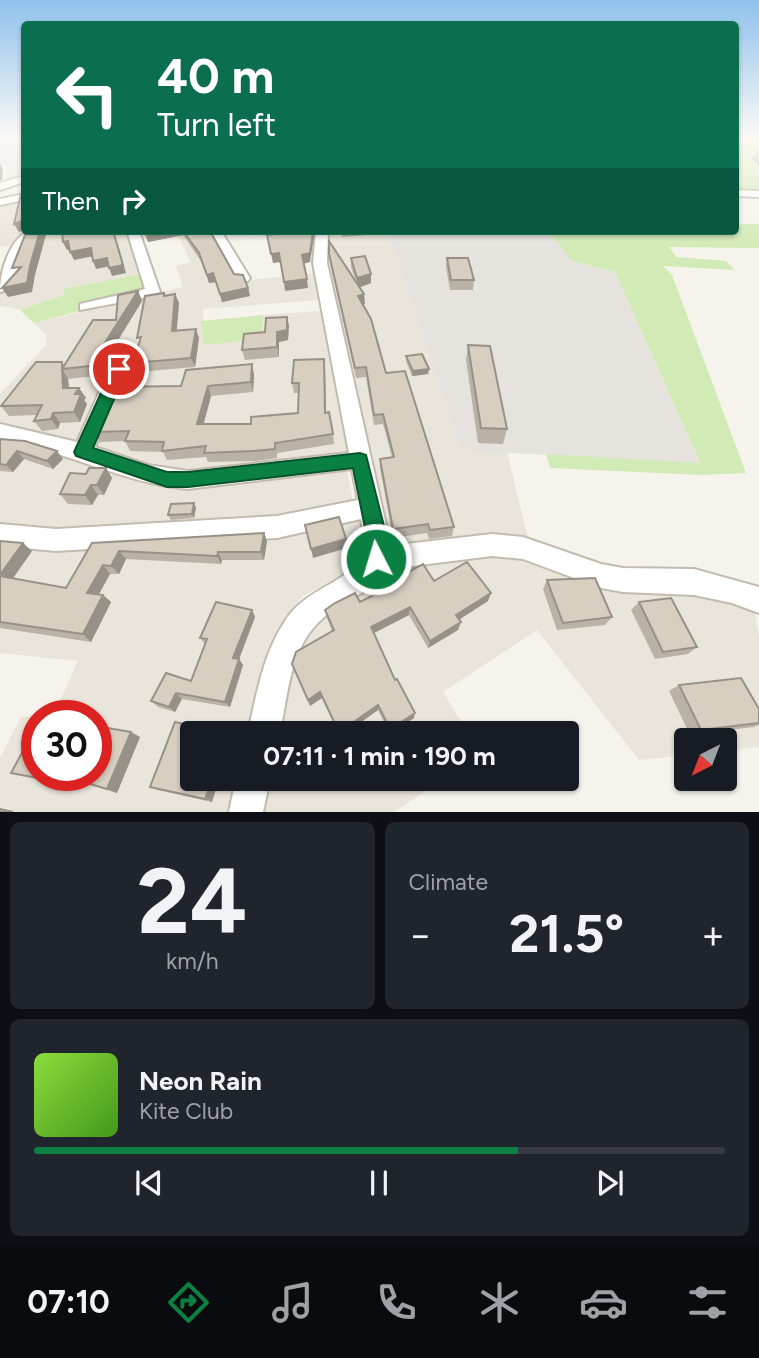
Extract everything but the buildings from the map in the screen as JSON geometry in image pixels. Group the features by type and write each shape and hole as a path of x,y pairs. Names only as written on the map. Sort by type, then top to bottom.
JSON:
{"street":[{"path":"0,187 21,180"},
{"path":"739,193 759,194"},
{"path":"0,202 21,198"},
{"path":"4,289 21,240 30,235"},
{"path":"85,307 153,292 134,235"},
{"path":"217,235 243,278"},
{"path":"267,721 277,672 300,622 325,599 356,582 376,559 377,538 368,508 320,263 322,235"},
{"path":"83,452 128,348"},
{"path":"0,432 83,452 143,474 177,480 360,460"},
{"path":"0,535 56,540 277,527 368,508"},
{"path":"376,559 492,545 523,548 601,576 622,580 694,582 732,590 759,600"},
{"path":"246,812 250,791"}],"shaded area":[{"path":"7,174 21,174 21,177 7,182"},
{"path":"21,200 21,235 24,235 14,245 0,247 0,205"},
{"path":"41,235 130,235 141,274 65,289 65,295 20,310 0,306 0,291 8,289"},
{"path":"178,235 213,235 239,281 314,273 319,300 203,309 204,344 262,339 263,315 320,311 348,439 348,452 195,473 149,467 92,448 137,345 124,346 79,443 0,424 0,394 46,345 47,336 34,323 183,287 176,266 191,262"},
{"path":"326,235 388,235 462,449 507,452 528,538 489,538 388,551 323,264"},
{"path":"388,235 551,235 572,261 615,272 700,464 462,450"},
{"path":"0,437 150,480 347,470 353,501 348,507 272,520 46,534 0,525"},
{"path":"361,517 367,543 354,571 303,596 287,615 272,648 256,721 180,721 180,791 240,791 236,812 0,812 0,758 21,717 21,791 112,791 112,700 60,700 78,661 0,653 0,543"},
{"path":"516,554 719,594 754,606 759,636 759,747 737,750 737,728 674,728 674,756 639,760 537,630 443,692 461,721 276,721 286,675 303,633 324,612 372,582 383,568"},
{"path":"260,791 425,791 394,812 256,812"}],"green space":[{"path":"739,174 759,174 759,192 739,191"},
{"path":"759,224 759,248 669,247 676,257 726,261 735,270 663,266 672,275 746,473 703,475 550,468 546,454 700,463 615,272 572,261 551,235 739,235 739,225"},
{"path":"141,274 144,291 78,305 79,311 34,323 20,310 64,295 64,289"},
{"path":"263,315 262,339 204,345 201,321"}],"route":[{"path":"119,369 83,452 143,474 188,480 360,460 368,508 377,538 376,559"}]}
